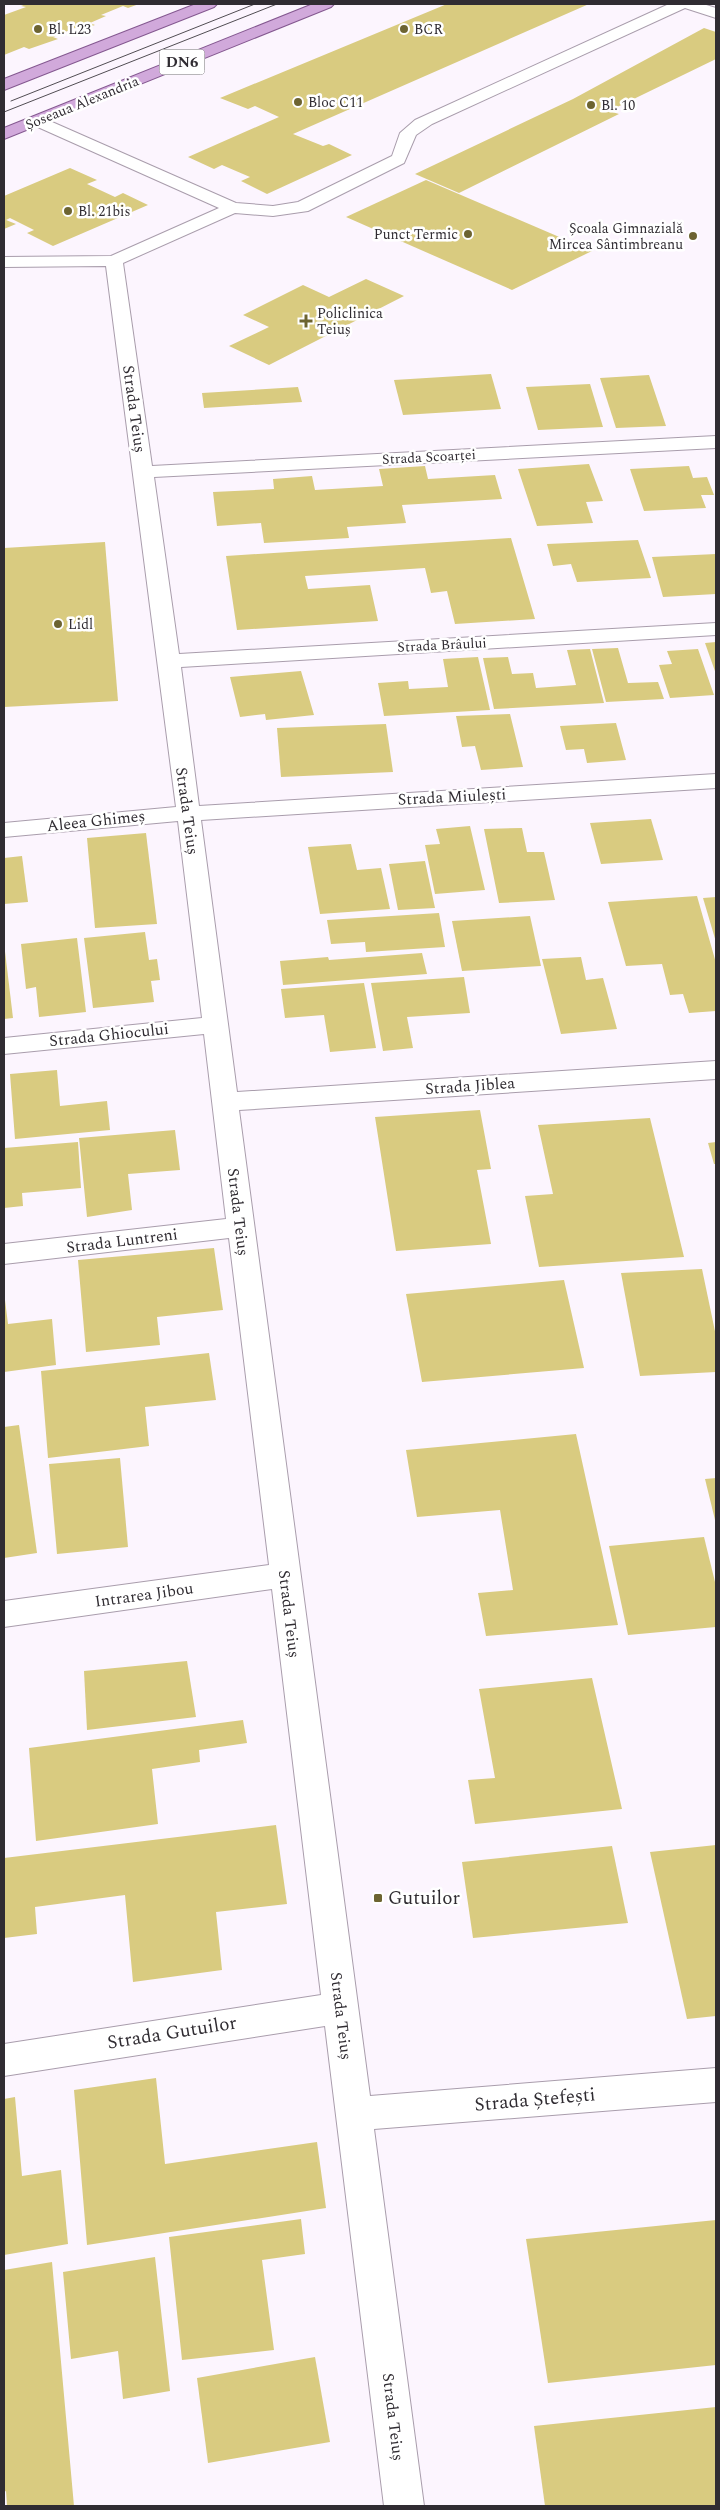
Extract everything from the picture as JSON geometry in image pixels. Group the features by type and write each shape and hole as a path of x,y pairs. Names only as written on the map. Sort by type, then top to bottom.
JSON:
{"main road":[{"name":"DN6","path":"4,85 210,4"},
{"name":"Șoseaua Alexandria","path":"4,134 326,4"}],"street":[{"path":"37,121 233,208 273,211 302,207 398,159 405,150 406,136 426,120 681,4"},
{"path":"688,4 716,13"},
{"path":"4,262 114,262 233,208"},
{"name":"Strada Teiuș","path":"114,262 188,813 404,2506"},
{"name":"Strada Scoarței","path":"142,472 716,442"},
{"name":"Strada Brâului","path":"168,660 716,629"},
{"name":"Strada Miulești","path":"188,813 716,781"},
{"name":"Aleea Ghimeș","path":"4,830 188,813"},
{"name":"Strada Ghiocului","path":"4,1046 214,1025"},
{"name":"Strada Jiblea","path":"224,1102 716,1070"},
{"name":"Strada Luntreni","path":"4,1254 240,1227"},
{"name":"Intrarea Jibou","path":"4,1614 284,1575"},
{"name":"Strada Gutuilor","path":"4,2060 340,2008"},
{"name":"Strada Ștefești","path":"354,2114 716,2085"}],"building":[{"name":"Bl. L23","path":"26,4 139,4 128,8 123,6 101,15 106,16 90,23 95,25 80,30 75,28 53,37 58,39 29,49 24,47 4,55 4,15 26,7 21,6"},
{"name":"Bloc C11","path":"447,4 589,4 293,134 323,146 329,144 352,155 267,194 241,181 250,177 222,165 214,169 188,157 279,117 255,106 248,109 220,98"},
{"name":"Bl. 10","path":"704,28 716,32 716,59 609,111 619,114 459,193 415,174 573,99"},
{"name":"Bl. 21bis","path":"70,168 97,180 87,184 115,197 123,193 148,205 53,246 27,233 34,230 10,218 6,220 16,224 4,229 4,196"},
{"name":"Punct Termic","path":"426,180 592,251 512,290 346,217"},
{"name":"Policlinica Teiuș","path":"366,279 404,296 269,365 229,346 269,327 243,315 303,285 329,297"},
{"path":"491,374 501,409 403,415 394,380"},
{"path":"649,375 666,426 616,428 600,378"},
{"path":"590,384 603,427 538,430 526,387"},
{"path":"298,387 302,402 204,408 202,393"},
{"path":"589,464 603,501 586,502 593,523 537,526 518,469"},
{"path":"425,466 428,479 495,475 502,499 402,505 406,523 347,527 349,538 264,543 261,523 217,526 213,492 274,489 273,479 312,476 315,490 383,486 379,469"},
{"path":"689,466 693,478 707,477 714,495 701,495 706,508 644,511 630,469"},
{"path":"511,538 535,619 455,624 447,591 431,593 425,568 305,576 308,589 370,585 378,621 237,630 226,556"},
{"path":"638,540 651,578 577,582 571,564 553,566 547,544"},
{"name":"Lidl","path":"105,542 118,701 4,707 4,548"},
{"path":"716,554 716,594 663,597 652,557"},
{"path":"716,642 716,674 705,643"},
{"path":"618,648 628,683 658,682 664,699 606,702 592,649"},
{"path":"590,649 604,703 494,709 483,658 508,657 512,674 533,673 536,688 576,685 567,650"},
{"path":"698,649 714,695 670,698 659,665 672,664 667,651"},
{"path":"478,657 490,710 384,716 378,683 408,681 409,689 448,687 443,659"},
{"path":"301,671 314,715 266,720 265,714 240,717 230,677"},
{"path":"510,714 523,767 481,770 475,746 462,747 456,716"},
{"path":"616,723 626,760 587,763 584,749 566,750 560,726"},
{"path":"386,724 393,772 281,777 277,728"},
{"path":"651,819 663,860 601,864 590,823"},
{"path":"470,826 485,890 435,894 425,845 440,844 436,829"},
{"path":"522,828 527,852 544,852 555,900 499,903 484,829"},
{"path":"146,833 157,924 95,928 87,838"},
{"path":"351,844 357,870 381,868 390,909 320,914 308,847"},
{"path":"22,856 28,902 4,904 4,858"},
{"path":"425,861 435,908 398,910 389,864"},
{"path":"697,896 716,963 716,1011 689,1013 683,994 670,995 662,964 626,966 608,902"},
{"path":"716,897 716,942 703,898"},
{"path":"439,913 445,947 366,952 365,942 331,944 327,920"},
{"path":"530,916 541,966 462,971 452,921"},
{"path":"145,932 149,960 157,959 160,980 151,981 154,1002 93,1008 84,938"},
{"path":"77,938 86,1012 39,1017 36,987 26,989 21,944"},
{"path":"4,943 13,1018 4,1019"},
{"path":"422,953 427,974 283,985 280,961 328,957 329,960"},
{"path":"581,957 586,980 603,978 617,1029 561,1034 542,959"},
{"path":"464,977 470,1013 407,1017 413,1048 383,1051 371,983"},
{"path":"364,983 376,1048 330,1052 324,1015 285,1018 281,989"},
{"path":"57,1070 60,1106 107,1101 110,1130 15,1139 10,1074"},
{"path":"480,1110 491,1169 477,1170 491,1244 396,1251 375,1117"},
{"path":"650,1118 684,1257 539,1267 525,1196 553,1194 538,1125"},
{"path":"175,1130 180,1170 128,1174 132,1210 87,1217 79,1138"},
{"path":"78,1142 81,1188 22,1193 23,1206 4,1208 4,1148"},
{"path":"716,1142 716,1164 714,1164 708,1143"},
{"path":"214,1248 223,1310 157,1317 160,1345 86,1352 78,1260"},
{"path":"702,1269 716,1336 716,1372 640,1376 621,1273"},
{"path":"564,1280 584,1368 422,1382 406,1294"},
{"path":"4,1292 8,1324 52,1319 56,1365 4,1372"},
{"path":"209,1353 216,1400 145,1407 149,1446 48,1458 41,1371"},
{"path":"19,1425 37,1553 4,1558 4,1427"},
{"path":"576,1434 618,1625 486,1636 478,1593 513,1590 500,1510 417,1517 406,1450"},
{"path":"120,1458 128,1547 57,1554 49,1464"},
{"path":"716,1478 716,1524 705,1479"},
{"path":"704,1537 716,1586 716,1627 628,1635 609,1546"},
{"path":"187,1661 196,1717 87,1730 84,1671"},
{"path":"592,1678 622,1809 475,1824 468,1780 495,1778 479,1689"},
{"path":"243,1720 247,1743 199,1750 200,1762 152,1769 158,1824 36,1841 29,1748"},
{"path":"276,1825 287,1904 216,1912 222,1970 133,1982 125,1895 35,1907 37,1934 4,1938 4,1858"},
{"path":"716,1845 716,2016 687,2019 650,1852"},
{"path":"612,1846 628,1923 473,1938 462,1862"},
{"path":"156,2078 165,2164 317,2142 326,2208 87,2245 74,2090"},
{"path":"15,2097 22,2176 61,2170 68,2244 4,2255 4,2099"},
{"path":"301,2219 305,2254 262,2260 274,2350 182,2360 169,2237"},
{"path":"716,2220 716,2365 548,2383 526,2239"},
{"path":"155,2257 170,2391 123,2399 118,2351 71,2359 63,2272"},
{"path":"52,2262 74,2506 7,2506 6,2491 4,2492 4,2270"},
{"path":"315,2357 330,2442 208,2463 197,2378"},
{"path":"716,2407 716,2506 545,2506 534,2426"}],"tram line":[{"path":"11,101 255,4"},
{"path":"4,112 277,4"}],"place":[{"name":"Bl. L23","path":"38,29"},
{"name":"BCR","path":"404,29"},
{"name":"Bloc C11","path":"298,102"},
{"name":"Bl. 10","path":"591,105"},
{"name":"Bl. 21bis","path":"68,211"},
{"name":"Punct Termic","path":"468,234"},
{"name":"Școala Gimnazială Mircea Sântimbreanu","path":"693,236"},
{"name":"Policlinica Teiuș","path":"306,321"},
{"name":"Lidl","path":"58,624"},
{"name":"Gutuilor","path":"378,1898"}]}
